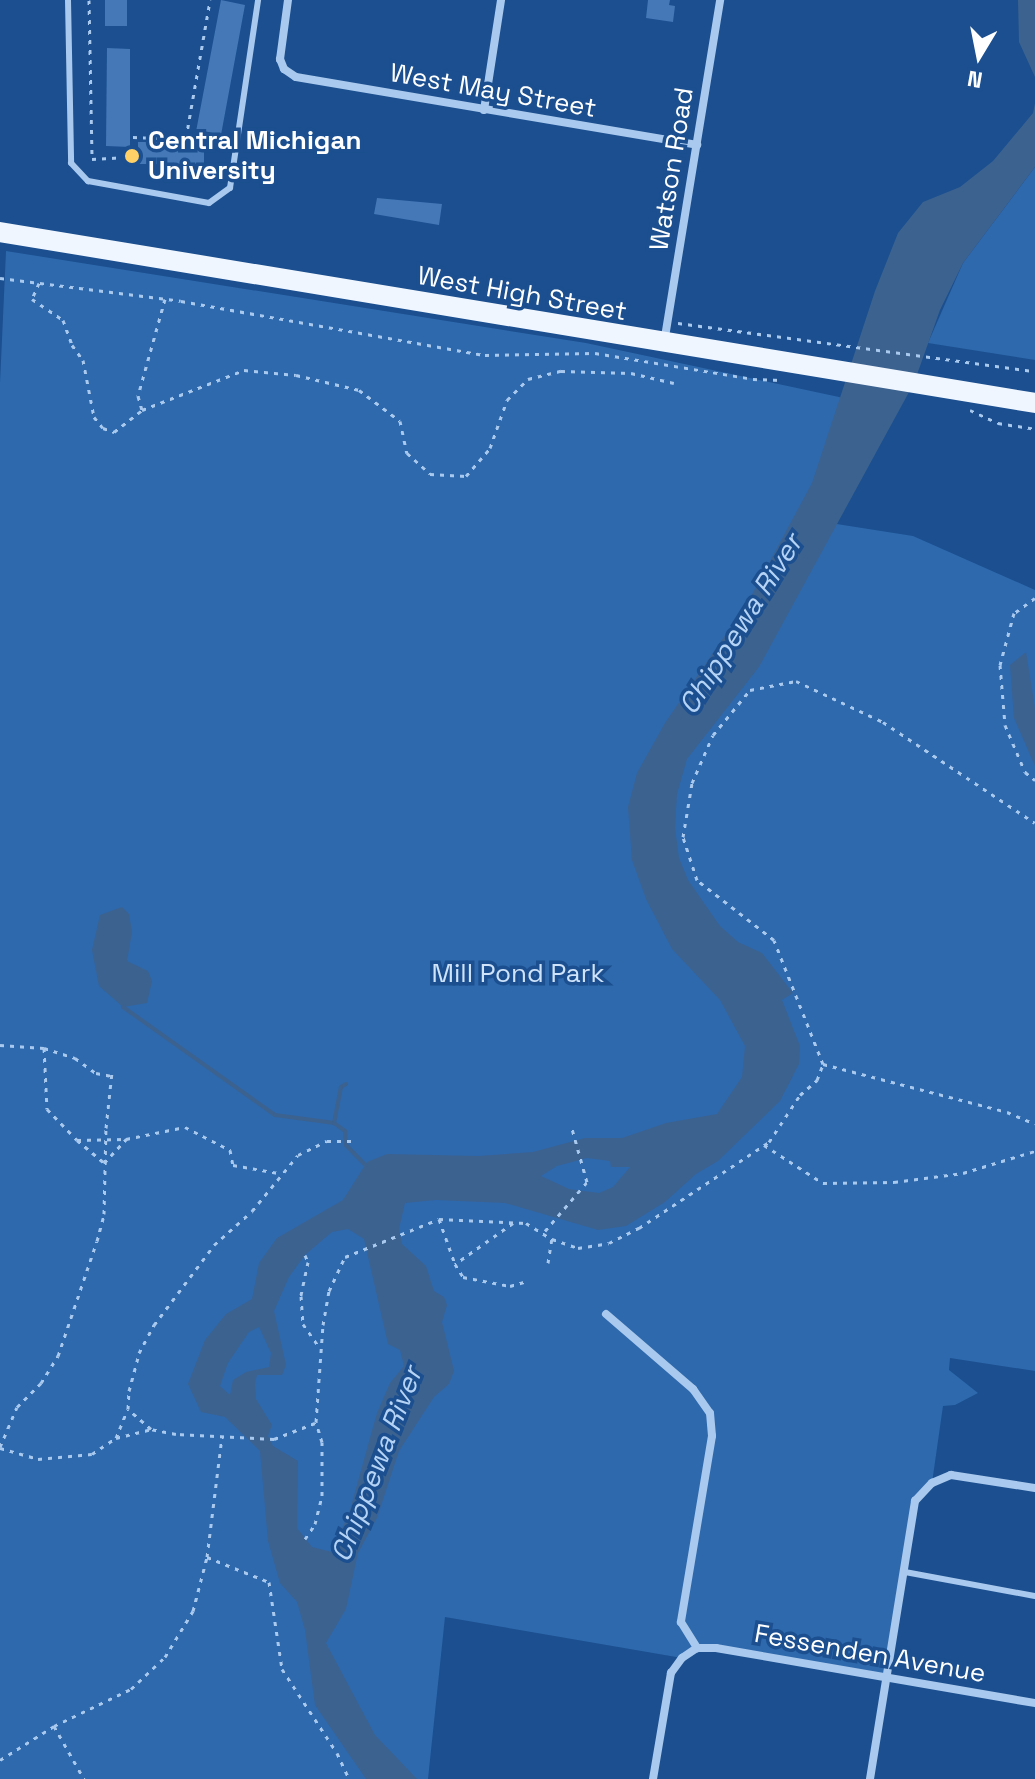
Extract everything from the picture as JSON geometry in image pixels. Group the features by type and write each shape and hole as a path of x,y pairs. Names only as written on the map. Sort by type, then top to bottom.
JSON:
{"main road":[{"name":"West High Street","path":"0,232 1035,403"}],"street":[{"name":"West May Street","path":"288,0 280,49 284,69 296,77 697,145"},
{"path":"484,110 501,0"},
{"name":"Watson Road","path":"664,344 720,0"},
{"path":"606,1314 693,1389 710,1413 712,1436 681,1622 697,1648 682,1658 671,1673 653,1779"},
{"path":"870,1779 915,1501 932,1483 951,1475 1035,1488"},
{"name":"Fessenden Avenue","path":"697,1648 716,1648 1035,1703"}],"lane":[{"path":"68,0 68,149 79,174 88,181 209,203 230,188 258,0"},
{"path":"905,1572 1035,1596"}],"path":[{"path":"89,0 92,159 128,157"},
{"path":"186,138 210,0"},
{"path":"133,137 237,142"},
{"path":"0,278 165,299 485,355 595,353 753,379 788,380"},
{"path":"39,283 32,299 63,320 72,345 83,360 94,417 114,432 142,410 244,370 296,375 359,390 400,421 407,453 430,474 466,476 490,448 507,400 528,379 561,371 631,373 674,383"},
{"path":"142,410 138,396 165,299"},
{"path":"686,323 1035,371"},
{"path":"959,408 998,423 1035,429"},
{"path":"1035,598 1014,613 1000,665 1005,725 1025,772 1035,780"},
{"path":"305,1539 315,1524 322,1496 322,1442 316,1422 320,1348 329,1291 345,1257 439,1219 526,1223 552,1239 578,1248 609,1243 639,1228 764,1145 800,1095 817,1080 823,1064 774,940 697,880 683,837 692,783 713,735 750,690 796,681 883,722 1035,823"},
{"path":"0,1045 44,1048 75,1058 96,1073 112,1074 106,1128 104,1214 97,1241 58,1356 41,1383 17,1407 0,1448 38,1459 92,1454 116,1438 151,1429 274,1439 316,1422"},
{"path":"44,1048 47,1109 104,1163"},
{"path":"823,1064 1007,1112 1035,1124"},
{"path":"544,1232 587,1182 571,1125"},
{"path":"77,1140 126,1139 185,1127 230,1150 233,1165 281,1174"},
{"path":"104,1163 126,1139"},
{"path":"116,1438 128,1409 139,1353 154,1325 214,1245 252,1211 298,1155 327,1141 352,1141"},
{"path":"764,1145 823,1183 894,1182 963,1173 1035,1151"},
{"path":"439,1219 455,1264 463,1277 510,1286 528,1281"},
{"path":"455,1264 513,1223"},
{"path":"548,1263 552,1239"},
{"path":"305,1255 308,1262 301,1296 303,1324 320,1348"},
{"path":"128,1409 151,1429"},
{"path":"0,1760 54,1726 131,1689 165,1657 193,1611 207,1557 222,1436"},
{"path":"207,1557 269,1582 282,1669 337,1753 349,1779"},
{"path":"54,1726 84,1779"}],"green space":[{"path":"1035,167 1035,360 928,343 963,263"},
{"name":"Mill Pond Park","path":"6,251 586,343 867,403 805,519 913,536 1035,590 1035,1371 950,1358 949,1370 978,1393 955,1405 943,1406 932,1483 915,1501 886,1676 697,1648 682,1658 445,1617 428,1779 0,1779 0,383"}],"water":[{"path":"1018,0 1035,0 1035,77 1019,42"},
{"name":"Chippewa River","path":"1035,103 1035,167 963,263 940,310 914,383 759,667 687,759 677,794 675,828 679,858 688,880 720,926 738,942 762,953 793,993 782,1000 800,1046 799,1064 780,1101 718,1161 696,1174 665,1202 626,1226 598,1230 505,1203 436,1200 405,1203 399,1229 402,1244 426,1266 434,1291 444,1297 447,1305 442,1322 454,1371 449,1384 434,1397 399,1451 377,1518 358,1553 346,1609 326,1643 375,1735 417,1779 366,1779 315,1705 305,1630 297,1602 280,1583 268,1541 260,1451 225,1417 201,1412 188,1384 205,1340 226,1314 252,1299 259,1263 277,1238 343,1200 367,1162 387,1154 479,1156 533,1152 585,1138 622,1138 666,1123 717,1114 742,1077 745,1046 720,1000 672,949 646,899 632,860 628,807 637,773 665,723 748,602 812,483 875,291 898,233 923,202 960,187 993,161 1033,113","holes":["587,1158 610,1161 611,1167 630,1167 613,1187 599,1193 569,1189 541,1176 557,1166","348,1229 364,1239 388,1344 400,1350 404,1366 390,1383 377,1413 350,1510 332,1552 312,1547 297,1528 298,1461 273,1446 268,1436 272,1425 256,1399 255,1384 257,1375 282,1375 286,1365 274,1311 289,1277 305,1255 332,1232","259,1327 271,1353 269,1367 246,1372 233,1380 230,1395 220,1386 228,1363 249,1332"]},
{"path":"1026,652 1035,708 1035,766 1014,718 1010,665"},
{"path":"122,907 129,914 132,932 127,961 148,971 152,981 147,1003 123,1007 99,986 92,950 100,915"}],"building":[{"path":"105,0 127,0 127,26 105,26"},
{"path":"221,0 245,5 221,135 204,131 204,164 138,164 138,142 194,142"},
{"path":"648,0 670,0 669,5 675,6 673,22 646,18"},
{"path":"107,48 130,49 130,147 106,146"},
{"path":"377,198 442,204 439,225 374,214"}],"waterway":[{"path":"123,1007 275,1115 334,1123"},
{"path":"346,1084 341,1087 334,1123 345,1131 346,1145 365,1165"}],"place":[{"name":"Central Michigan University","path":"132,156"}]}
